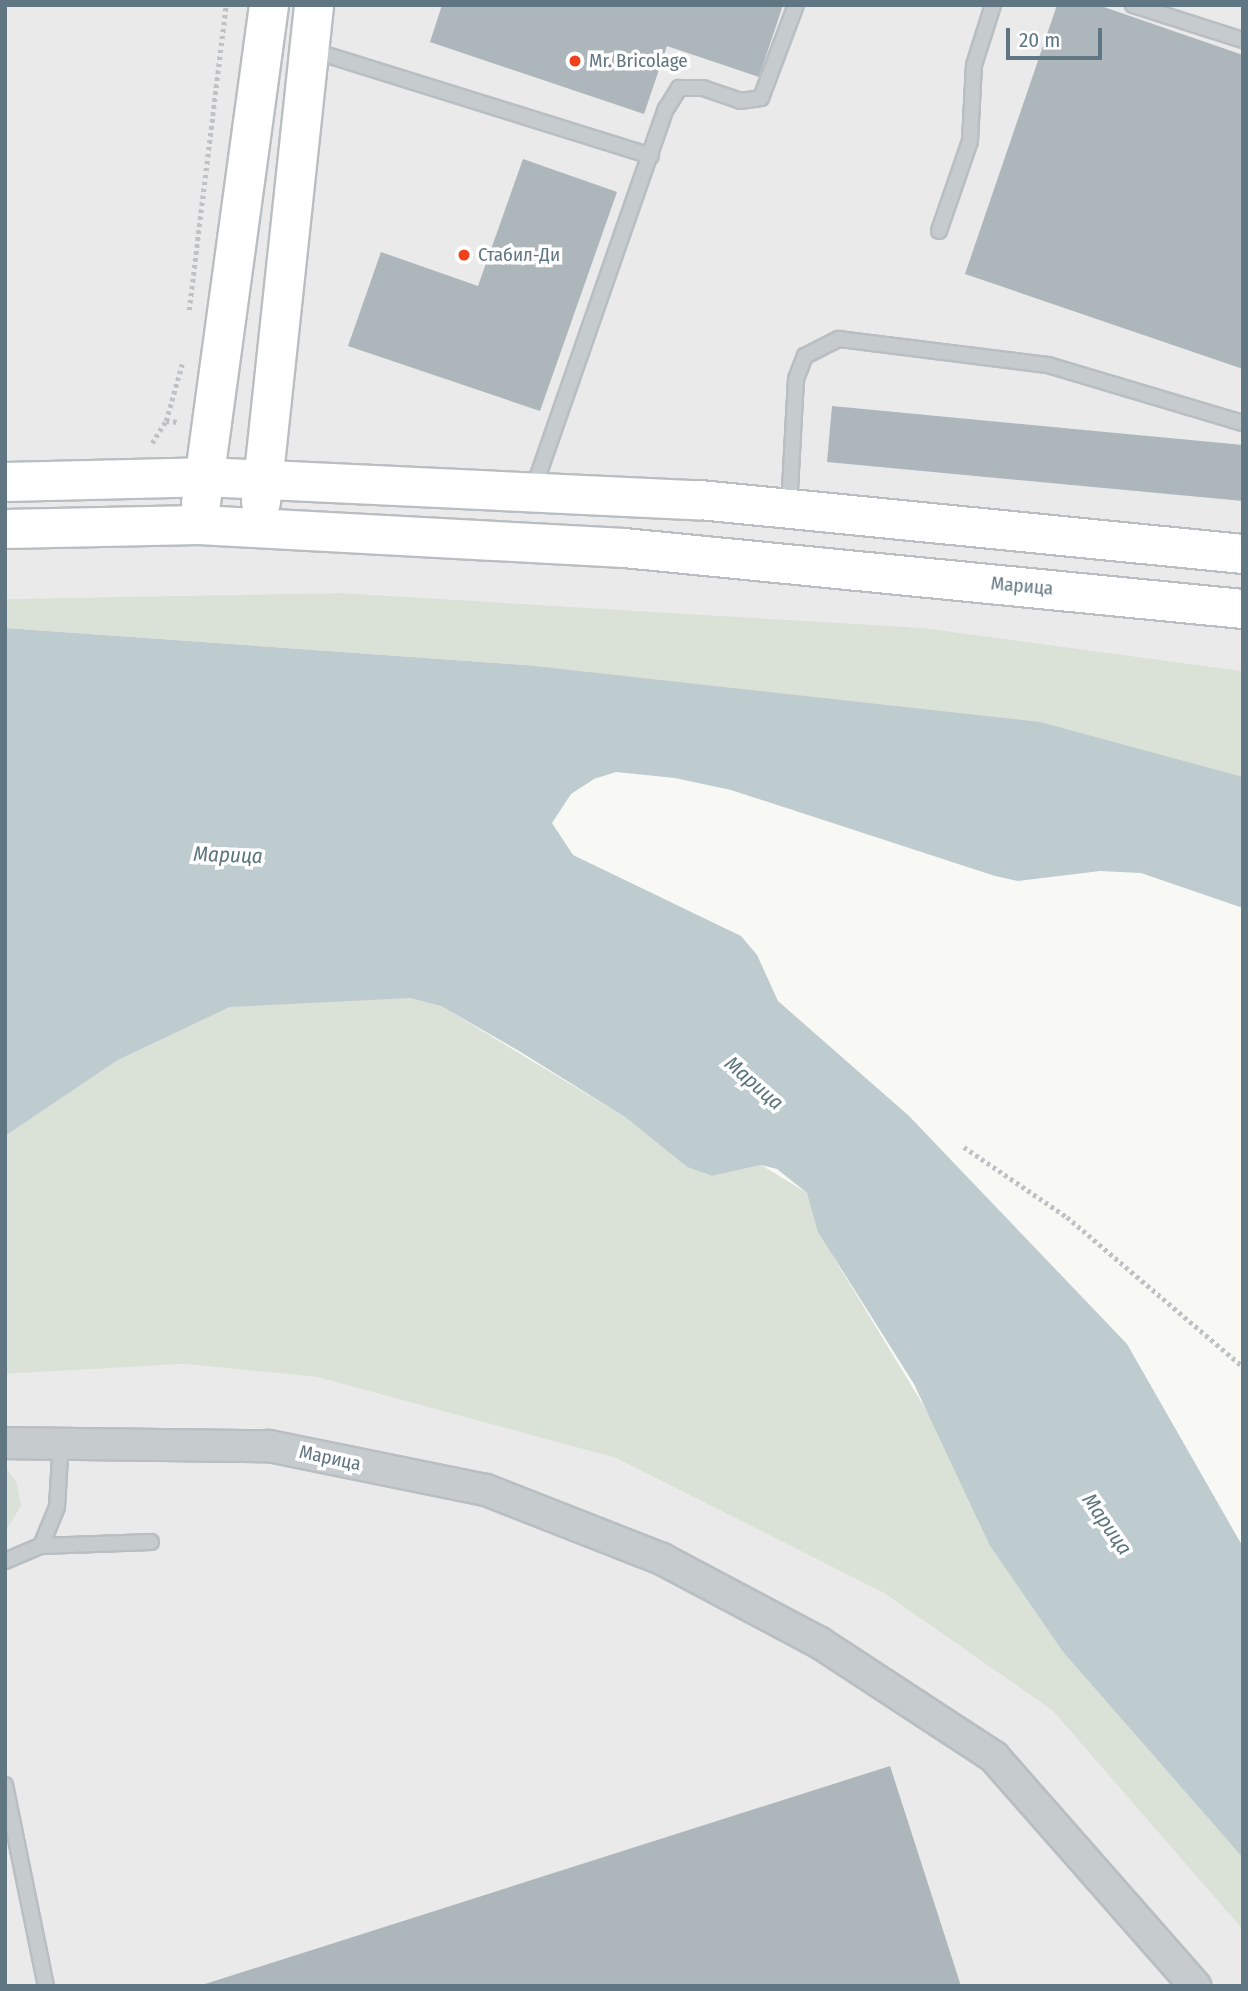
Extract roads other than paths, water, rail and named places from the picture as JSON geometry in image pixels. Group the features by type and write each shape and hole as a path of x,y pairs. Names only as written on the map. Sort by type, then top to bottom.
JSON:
{"street":[{"path":"199,525 269,5"},
{"path":"258,528 314,5"},
{"path":"5,482 147,477 263,478 533,491 789,508 1243,554"},
{"name":"Марица","path":"5,529 199,525 624,548 1243,609"},
{"name":"Марица","path":"5,1443 61,1440 270,1446 486,1490 662,1559 820,1643 994,1757 1195,1986"}],"lane":[{"path":"533,491 651,156 679,88 703,88 740,101 761,98 796,5"},
{"path":"939,231 970,141 974,65 993,5"},
{"path":"1133,5 1243,40"},
{"path":"310,49 651,156"},
{"path":"789,508 796,379 805,356 839,339 1048,365 1243,424"},
{"path":"41,1546 59,1496 61,1440"},
{"path":"5,1561 41,1546 151,1542"},
{"path":"5,1785 46,1986"}],"water":[{"path":"5,628 525,665 1040,722 1243,777 1243,908 1141,873 1100,871 1018,881 995,876 731,790 675,778 616,772 594,779 571,794 552,823 573,855 741,936 757,955 778,1001 909,1116 1127,1344 1243,1547 1243,1858 1063,1652 990,1546 914,1384 818,1232 807,1193 777,1169 761,1165 712,1176 687,1167 625,1117 519,1051 441,1006 410,998 230,1007 118,1060 5,1136"}],"place":[{"name":"Mr. Bricolage","path":"575,61"},
{"name":"Стабил-Ди","path":"464,255"}]}
